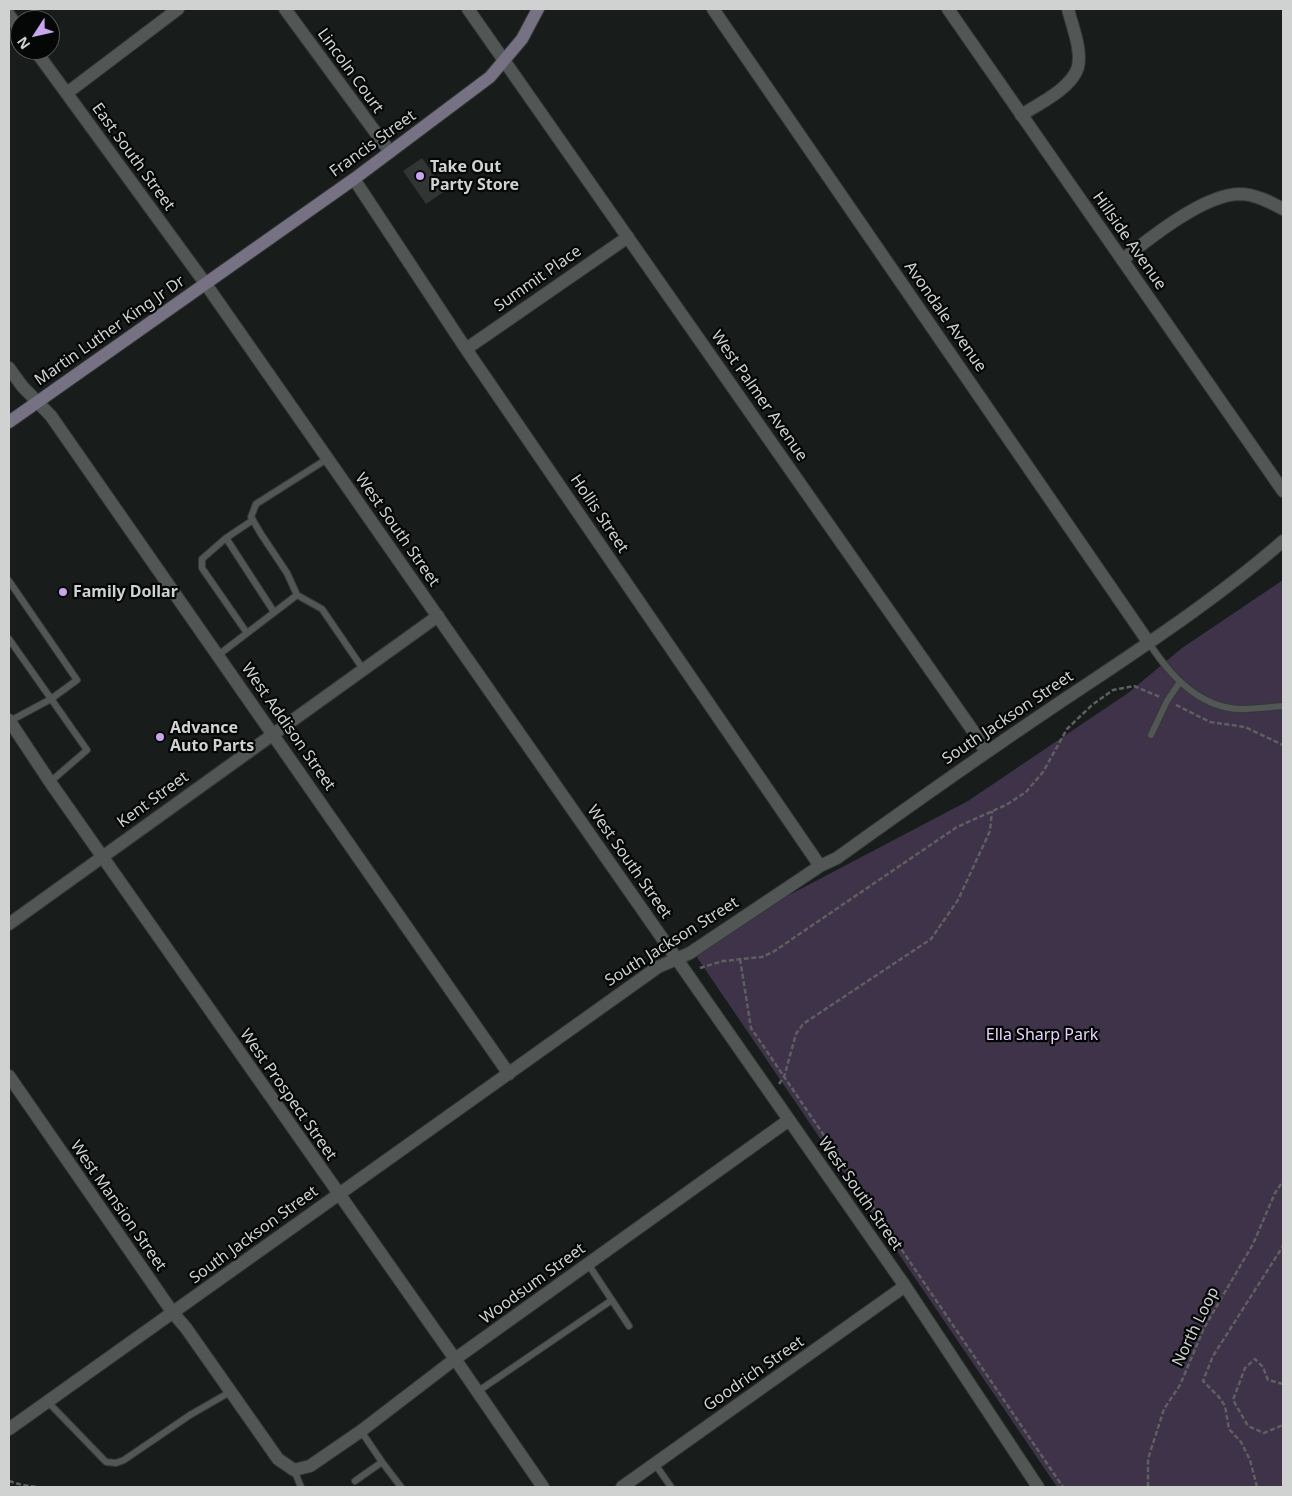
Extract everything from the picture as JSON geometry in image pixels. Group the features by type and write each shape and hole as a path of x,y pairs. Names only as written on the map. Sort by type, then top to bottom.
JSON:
{"main road":[{"name":"Francis Street","path":"205,283 354,179 490,77 522,40 538,9"},
{"name":"Martin Luther King Jr Dr","path":"9,422 205,283"}],"street":[{"path":"67,93 178,9"},
{"name":"Lincoln Court","path":"285,9 390,152"},
{"name":"West Palmer Avenue","path":"468,9 986,752"},
{"name":"Avondale Avenue","path":"713,9 1149,643"},
{"name":"Hillside Avenue","path":"948,9 1283,491"},
{"path":"1021,115 1047,99 1071,80 1078,67 1078,52 1068,9"},
{"name":"East South Street","path":"42,60 205,283"},
{"name":"Hollis Street","path":"354,179 466,349 820,866"},
{"path":"1122,260 1192,210 1214,200 1239,194 1265,200 1283,209"},
{"name":"Summit Place","path":"466,349 628,236"},
{"name":"West South Street","path":"205,283 326,459 438,616 905,1286 1038,1487"},
{"name":"West Addison Street","path":"9,368 22,386 56,424 508,1074"},
{"name":"South Jackson Street","path":"9,1429 47,1400 173,1314 338,1194 658,967 690,953 820,866 836,858 986,752 1149,643 1264,558 1283,541"},
{"name":"Kent Street","path":"9,924 438,616"},
{"name":"West Prospect Street","path":"9,721 478,1392 539,1485"},
{"name":"West Mansion Street","path":"9,1076 173,1314 186,1328 278,1460 294,1470"},
{"name":"Woodsum Street","path":"294,1470 310,1466 361,1431 455,1359 789,1120"},
{"name":"Goodrich Street","path":"622,1487 905,1286"}],"lane":[{"path":"326,459 256,504 252,517 287,573 297,595 322,609 363,669"},
{"path":"247,633 202,568 202,559 226,538 253,520"},
{"path":"226,538 274,612"},
{"path":"9,581 77,680 51,699 9,721"},
{"path":"217,656 297,595"},
{"path":"9,639 87,750 50,782"},
{"path":"1149,643 1161,661 1194,694 1222,706 1239,709 1283,706"},
{"path":"1151,735 1167,701 1180,682"},
{"path":"588,1264 629,1326"},
{"path":"478,1392 612,1300"},
{"path":"47,1400 106,1462 116,1463 124,1460 190,1415 230,1392"},
{"path":"361,1431 401,1487"},
{"path":"355,1481 382,1462"},
{"path":"655,1464 671,1487"},
{"path":"294,1470 301,1487"}],"path":[{"path":"700,968 723,961 762,957 773,952 956,827 1006,805 1026,792 1043,772 1067,729 1092,705 1113,690 1134,686 1210,722 1246,727 1283,745"},
{"path":"772,1094 784,1077 796,1034 803,1024 931,939 958,900 990,830 992,811"},
{"path":"740,959 751,1028 1063,1487"},
{"name":"North Loop","path":"1148,1487 1148,1459 1164,1409 1180,1385 1204,1328 1253,1244 1275,1193 1283,1181"},
{"name":"North Loop","path":"1257,1487 1246,1451 1230,1429 1225,1406 1203,1381 1213,1356 1283,1246"},
{"path":"1283,1384 1268,1380 1263,1366 1255,1359 1245,1368 1233,1400 1248,1426 1264,1433 1283,1425"},
{"path":"9,1481 37,1487"}],"green space":[{"name":"Ella Sharp Park","path":"1283,580 1283,1487 1057,1487 690,947 968,801 1128,693 1182,648"}],"building":[{"path":"422,158 445,191 426,204 403,171"}],"place":[{"name":"Take Out Party Store","path":"420,176"},
{"name":"Family Dollar","path":"63,592"},
{"name":"Advance Auto Parts","path":"160,737"}]}
